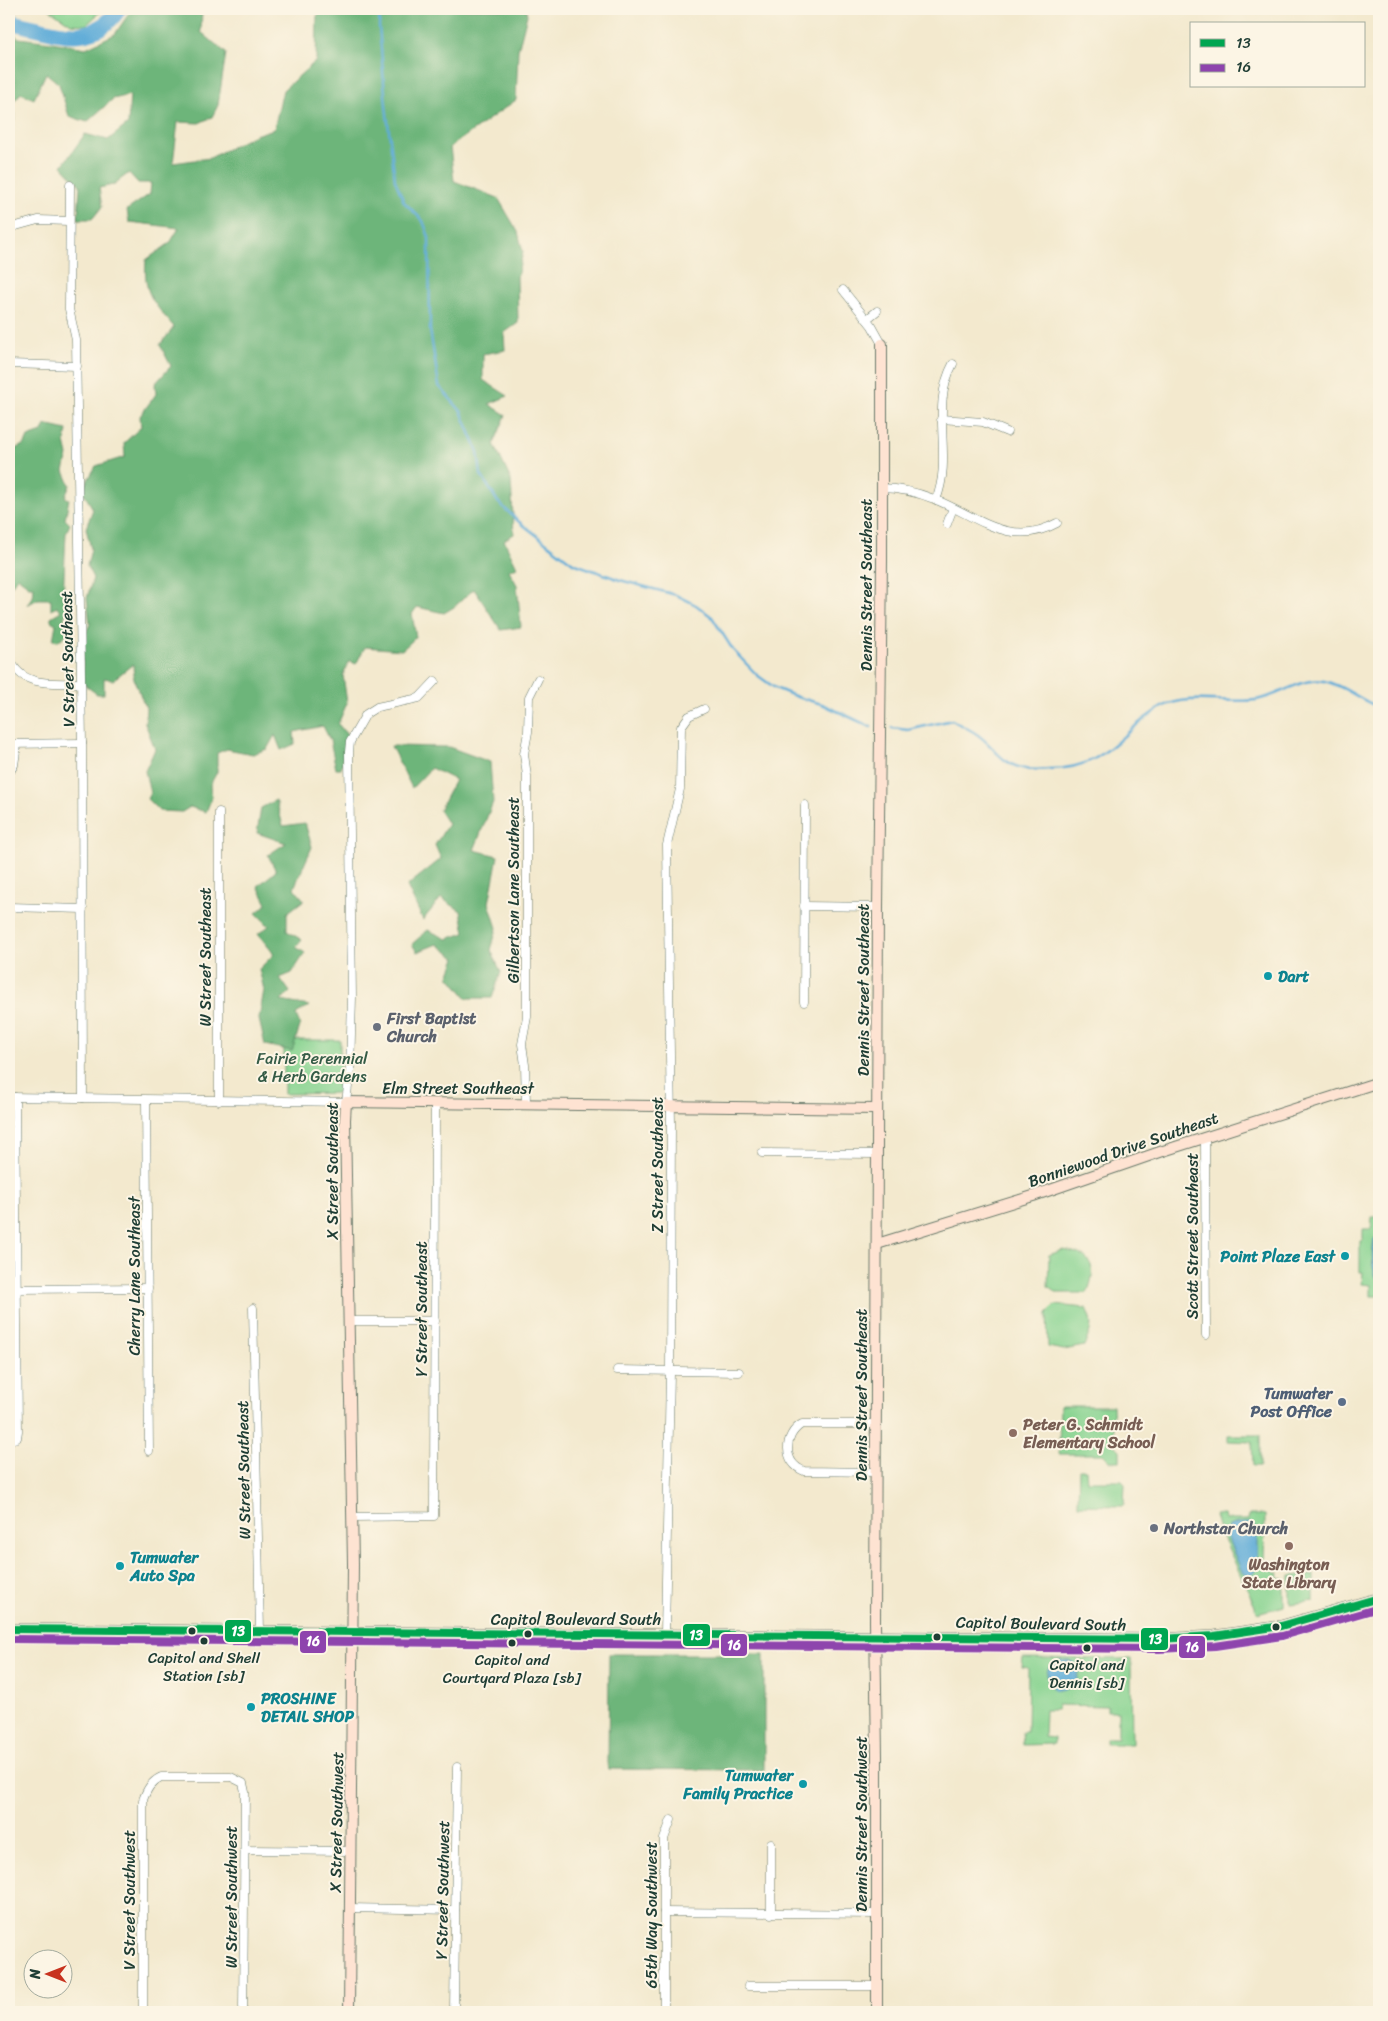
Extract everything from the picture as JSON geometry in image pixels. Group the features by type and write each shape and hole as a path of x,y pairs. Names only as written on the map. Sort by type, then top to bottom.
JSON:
{"street":[{"name":"V Street Southeast","path":"70,185 69,309 76,340 82,743 83,1098"},
{"path":"9,228 38,220 69,221"},
{"path":"843,290 867,319 882,344"},
{"path":"867,319 877,311"},
{"name":"Dennis Street Southeast","path":"875,1637 882,344"},
{"path":"9,364 76,366"},
{"path":"936,500 942,478 942,390 953,364"},
{"path":"941,419 983,422 1007,432"},
{"path":"881,488 909,490 936,500 995,528 1011,533 1032,533 1057,523"},
{"path":"947,524 953,508"},
{"path":"9,656 15,668 21,674 37,682 80,683"},
{"name":"Gilbertson Lane Southeast","path":"526,1104 525,1065 522,1044 527,1017 527,776 524,754 528,732 529,697 538,679"},
{"name":"X Street Southeast","path":"353,1632 345,1120 350,1071 352,997 349,752 350,742 366,714 376,706 419,698 435,681"},
{"name":"Z Street Southeast","path":"665,1634 670,1372 671,1106 667,845 680,789 681,727 689,716 704,709"},
{"path":"9,773 14,765 13,744 82,743"},
{"path":"804,1002 805,805"},
{"name":"W Street Southeast","path":"219,812 219,1101"},
{"path":"804,906 878,907"},
{"path":"9,907 83,909"},
{"name":"Bonniewood Drive Southeast","path":"877,1244 1033,1196 1160,1152 1379,1082"},
{"path":"12,1097 17,1289 18,1431 13,1439"},
{"name":"Elm Street Southeast","path":"12,1097 877,1110"},
{"name":"Cherry Lane Southeast","path":"146,1100 149,1451"},
{"name":"Y Street Southeast","path":"352,1517 434,1516 435,1103"},
{"name":"Scott Street Southeast","path":"1205,1138 1206,1335"},
{"path":"762,1153 877,1154"},
{"path":"17,1289 148,1288"},
{"name":"W Street Southeast","path":"253,1308 260,1631"},
{"path":"348,1321 434,1321"},
{"path":"617,1370 739,1372"},
{"path":"876,1424 802,1424 795,1428 790,1435 788,1444 791,1463 796,1468 804,1471 876,1472"},
{"name":"Capitol Boulevard South","path":"9,1629 665,1634 1090,1640 1159,1639 1214,1636 1282,1626 1379,1598"},
{"name":"X Street Southwest","path":"349,2012 353,1632"},
{"name":"Dennis Street Southwest","path":"875,1637 877,2012"},
{"name":"Y Street Southwest","path":"454,2012 457,1767"},
{"name":"V Street Southwest","path":"143,2012 143,1800 147,1789 154,1781 161,1777 231,1778 243,1783"},
{"name":"W Street Southwest","path":"243,1783 245,1792 243,2012"},
{"name":"65th Way Southwest","path":"664,2012 664,1839 671,1820"},
{"path":"771,1843 771,1914"},
{"path":"245,1850 350,1851"},
{"path":"350,1908 455,1910"},
{"path":"664,1912 876,1914"},
{"path":"748,1986 877,1986"}],"green space":[{"path":"49,9 104,9 86,25 71,24"},
{"path":"132,9 202,9 201,32 226,53 218,105 212,117 199,123 178,122 173,163 210,158 255,135 274,129 283,90 316,61 317,16 323,9 526,9 527,15 518,50 516,100 450,147 454,181 498,198 518,232 523,252 517,277 518,323 504,333 505,350 483,354 483,380 508,396 489,404 506,415 494,444 511,480 514,534 504,540 517,567 509,570 517,585 521,627 501,630 474,589 454,607 444,613 417,607 412,614 416,637 402,650 365,647 356,664 349,661 343,675 347,703 338,724 348,736 341,769 336,769 330,740 323,726 294,732 295,744 281,750 275,735 267,749 253,754 227,749 217,753 217,772 210,785 212,797 206,812 190,807 182,812 159,811 147,799 150,793 145,771 155,749 145,723 146,708 134,680 133,664 113,680 104,678 104,694 97,694 82,683 83,638 90,624 87,598 93,578 87,566 91,549 86,528 93,509 82,490 96,466 125,457 124,443 141,427 140,416 156,394 155,384 171,366 160,345 174,327 151,297 145,272 146,260 170,243 179,228 129,222 127,210 150,194 151,183 138,183 129,173 113,185 99,188 102,207 92,219 78,219 80,185 62,166 85,134 108,140 128,124 130,95 113,99 87,122 69,116 59,84 46,73 34,99 21,93 12,103 15,120 9,125 9,30 19,38 86,48 115,34"},
{"path":"45,425 67,430 65,442 68,455 64,471 70,485 65,497 69,499 65,519 70,524 66,533 63,599 72,604 64,617 68,633 58,641 53,640 56,624 51,621 51,617 61,611 57,607 51,610 51,599 38,599 27,605 33,597 34,586 29,586 17,577 9,587 9,452 25,444 28,437 42,432"},
{"path":"391,746 449,747 490,762 493,802 474,850 498,856 489,903 497,928 491,950 501,972 492,998 467,998 449,976 456,958 437,944 417,952 412,944 428,930 447,939 465,933 461,911 441,898 423,920 407,886 441,859 435,845 448,824 439,810 455,780 431,768 412,788"},
{"path":"276,800 283,826 305,823 312,847 294,888 304,900 287,913 287,931 302,940 296,947 305,953 292,973 280,978 290,992 281,1001 309,1006 296,1014 300,1026 292,1051 265,1045 259,1019 264,990 259,969 274,954 258,934 269,926 256,913 267,904 258,886 276,871 268,855 286,843 257,833 261,808"},
{"name":"Fairie Perennial & Herb Gardens","path":"284,1040 340,1040 340,1093 284,1094"},
{"path":"1372,1217 1379,1217 1379,1296 1371,1296 1371,1285 1362,1284 1363,1272 1360,1272 1360,1241 1363,1240 1363,1229 1371,1229"},
{"path":"1063,1250 1081,1255 1090,1263 1092,1276 1087,1293 1056,1293 1048,1287 1049,1255"},
{"path":"1055,1305 1086,1308 1091,1327 1084,1346 1064,1350 1048,1347 1047,1313"},
{"path":"1060,1406 1113,1406 1114,1444 1120,1450 1120,1461 1110,1461 1103,1454 1059,1454"},
{"path":"1228,1435 1260,1435 1260,1466 1253,1466 1252,1442 1228,1441"},
{"path":"1079,1469 1086,1469 1087,1481 1122,1481 1125,1484 1124,1504 1122,1506 1078,1505"},
{"path":"1215,1515 1225,1515 1226,1520 1248,1520 1249,1515 1265,1515 1264,1568 1275,1569 1275,1573 1279,1573 1278,1579 1284,1579 1284,1606 1258,1613 1218,1526"},
{"path":"1314,1575 1314,1601 1290,1604 1290,1576"},
{"path":"609,1654 764,1654 764,1770 608,1769"},
{"path":"1023,1658 1131,1659 1132,1744 1106,1744 1106,1738 1118,1738 1118,1711 1107,1711 1107,1706 1057,1705 1057,1710 1045,1710 1044,1737 1054,1738 1054,1744 1023,1745 1022,1732 1027,1732 1028,1668 1022,1667"}],"water":[{"path":"1379,1234 1379,1282 1374,1272 1372,1256 1374,1239"},
{"path":"1238,1523 1252,1523 1255,1526 1254,1531 1257,1532 1257,1569 1251,1575 1241,1570 1225,1532 1229,1526"},
{"path":"1061,1660 1074,1662 1078,1668 1077,1679 1069,1688 1055,1690 1047,1677 1047,1672 1051,1665"}],"waterway":[{"path":"9,19 14,23 58,33 84,34 97,30 108,22 119,9"},
{"path":"380,9 379,26 386,106 395,180 404,202 423,221 429,237 430,330 439,386 461,411 478,452 481,475 498,502 518,521 573,563 620,580 676,595 696,605 712,617 733,650 757,675 775,688 822,704 871,727"},
{"path":"892,728 908,730 952,720 978,735 1010,763 1017,767 1038,770 1069,767 1086,763 1111,747 1147,717 1172,703 1196,700 1256,700 1298,684 1324,681 1379,707"}],"transit line":[{"name":"13","path":"9,1629 1159,1639 1214,1636 1281,1626 1379,1598"},
{"name":"16","path":"9,1639 1159,1649 1215,1646 1282,1636 1379,1608"}],"place":[{"name":"Dart","path":"1268,976"},
{"name":"First Baptist Church","path":"377,1027"},
{"name":"Point Plaze East","path":"1345,1256"},
{"name":"Tumwater Post Office","path":"1342,1402"},
{"name":"Peter G. Schmidt Elementary School","path":"1013,1433"},
{"name":"Northstar Church","path":"1154,1528"},
{"name":"Washington State Library","path":"1289,1546"},
{"name":"Tumwater Auto Spa","path":"120,1566"},
{"name":"Capitol and Shell Station [sb]","path":"204,1641"},
{"name":"Capitol and Courtyard Plaza [sb]","path":"512,1643"},
{"name":"Capitol and Dennis [sb]","path":"1087,1648"},
{"name":"PROSHINE DETAIL SHOP","path":"251,1707"},
{"name":"Tumwater Family Practice","path":"803,1784"}]}
